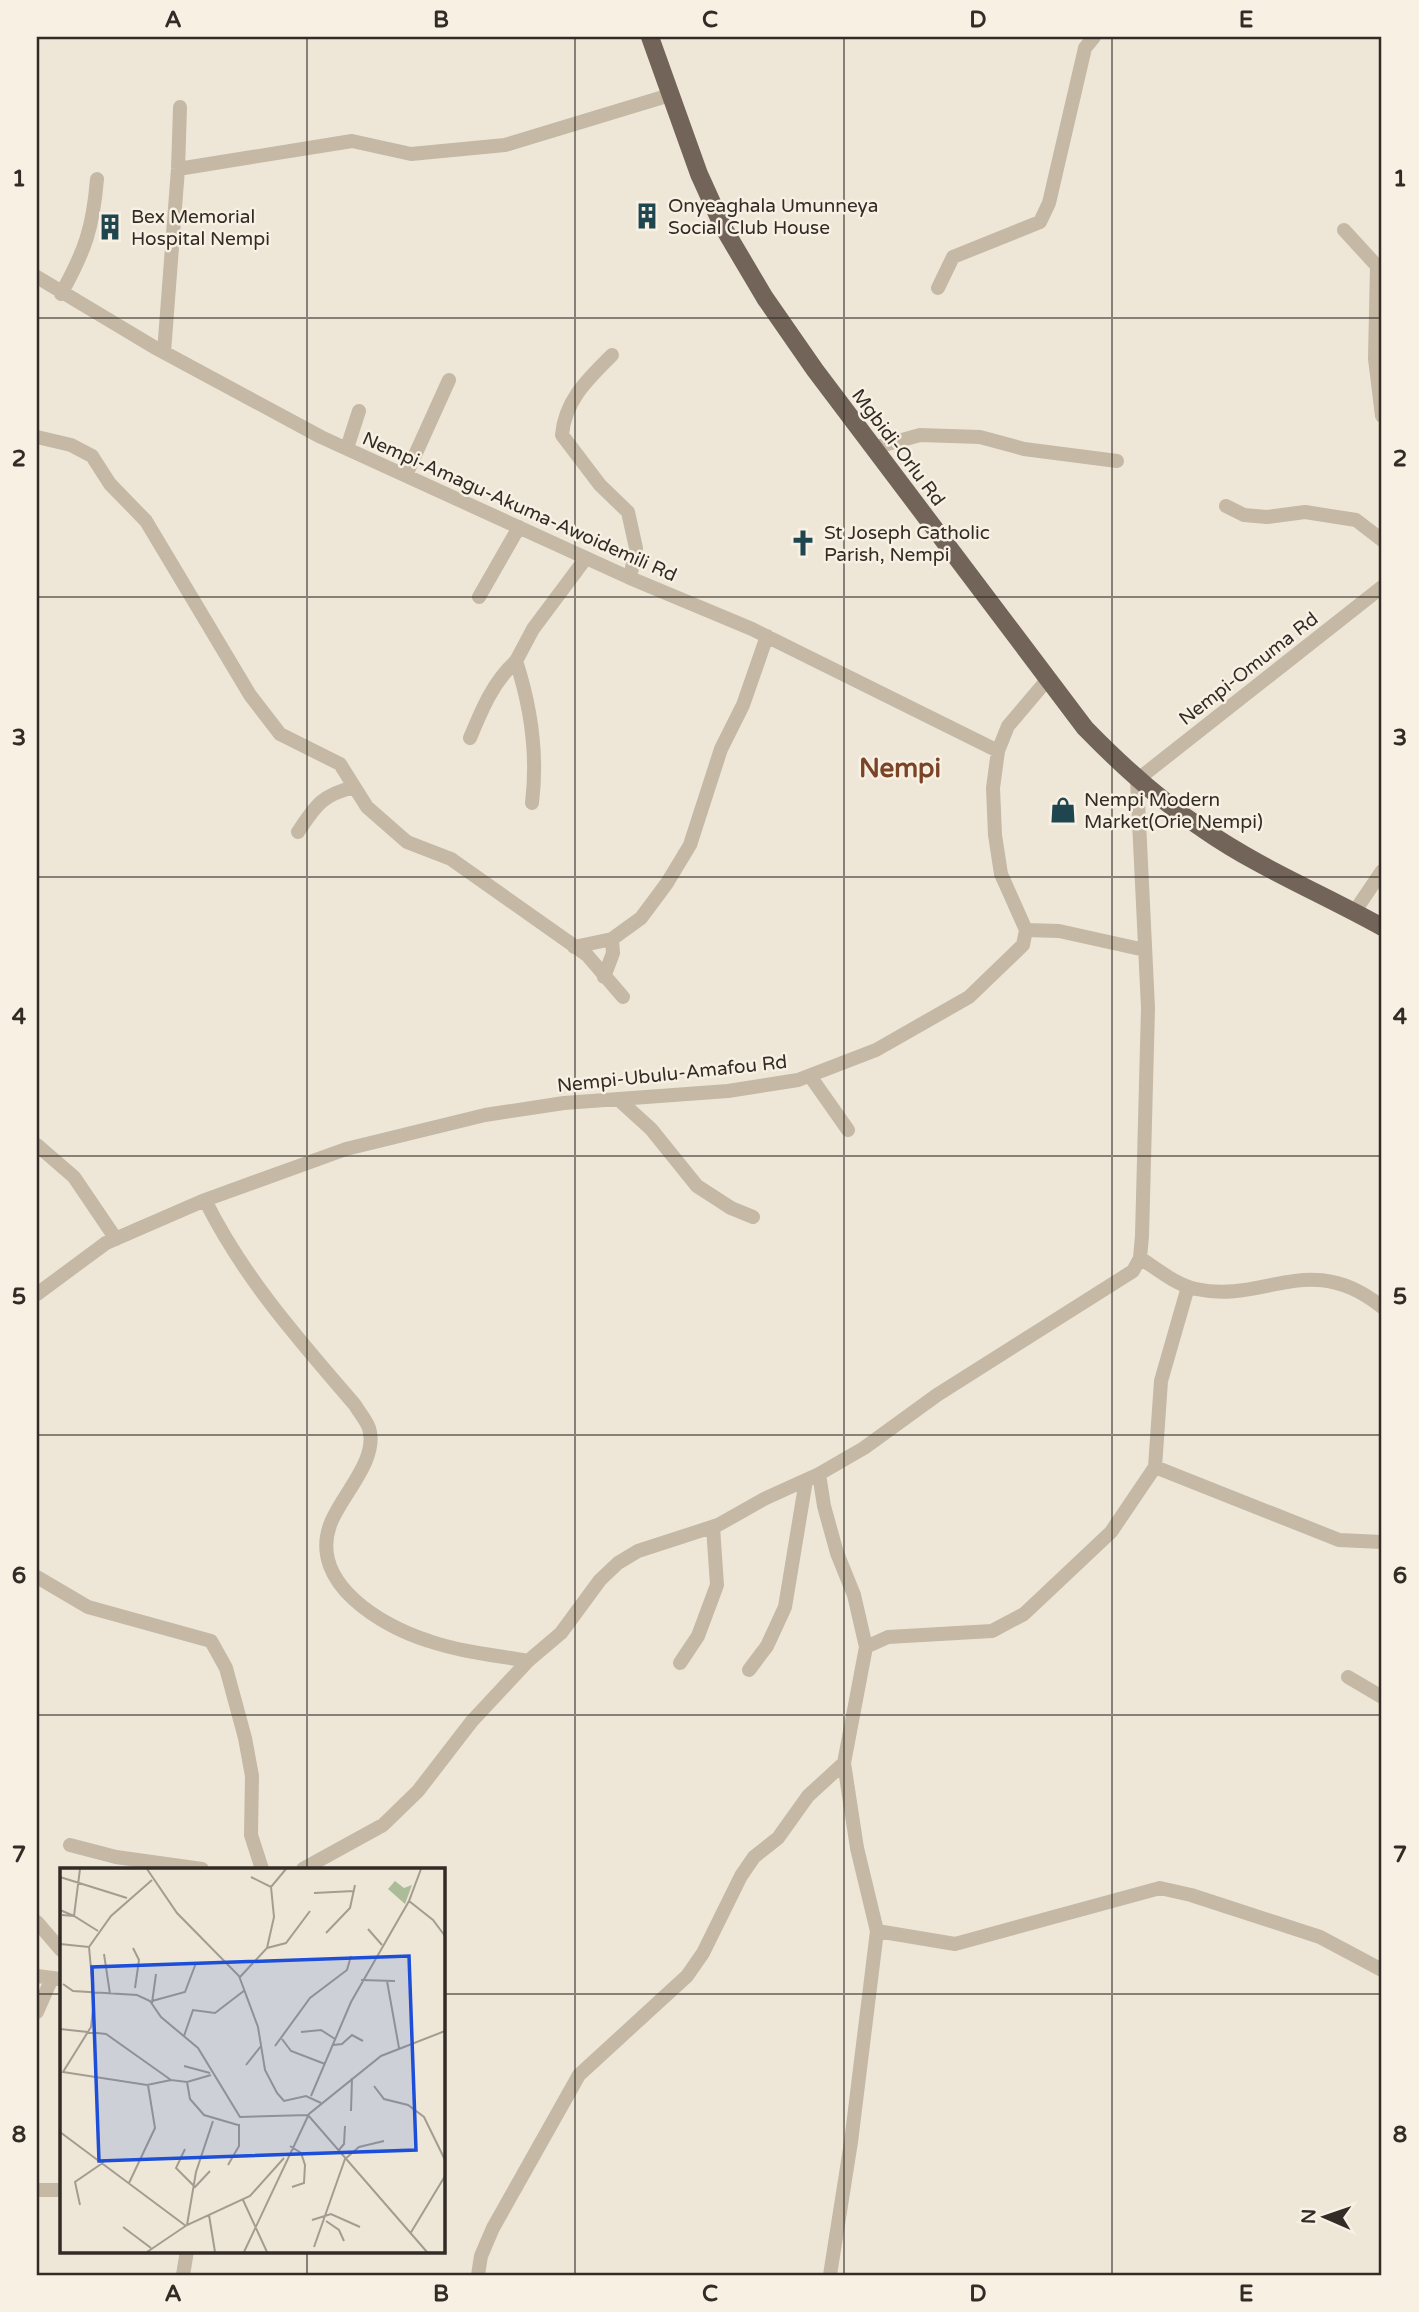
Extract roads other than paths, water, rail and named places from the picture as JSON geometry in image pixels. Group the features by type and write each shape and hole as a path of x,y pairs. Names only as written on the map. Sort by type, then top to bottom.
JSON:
{"main road":[{"name":"Mgbidi-Orlu Rd","path":"650,37 699,174 723,227 765,298 873,448 1085,728 1137,779 1205,831 1256,862 1382,927"}],"street":[{"path":"938,288 953,257 1040,222 1049,203 1085,48 1094,37"},
{"path":"178,169 352,141 411,154 505,145 670,95"},
{"path":"164,352 180,107"},
{"path":"61,294 79,262 93,225 97,178"},
{"path":"1344,230 1377,266 1375,359 1382,416"},
{"name":"Nempi-Amagu-Akuma-Awoidemili Rd","path":"37,277 61,294 164,352 347,448 630,578 767,636 998,751"},
{"path":"612,355 575,396 564,414 562,435 600,485 628,512 636,548 630,578"},
{"path":"406,475 449,380"},
{"path":"347,448 359,411"},
{"path":"873,448 920,435 980,437 1024,449 1117,461"},
{"path":"37,437 71,445 92,456 110,484 146,521 250,695 280,734 340,764 367,807 407,842 451,859 587,955 622,997"},
{"path":"1226,506 1244,515 1267,517 1305,512 1356,520 1382,540"},
{"path":"479,597 519,527"},
{"path":"470,738 484,703 503,673 516,661 533,629 586,558"},
{"name":"Nempi-Omuma Rd","path":"1137,779 1382,587"},
{"path":"575,947 612,939 641,918 690,845 721,749 743,705 767,636"},
{"path":"516,661 527,696 534,741 532,803"},
{"path":"1047,680 1007,726 998,751 993,788 996,846 1001,874 1026,930 1059,931 1145,950"},
{"path":"305,1868 383,1825 418,1791 455,1741 528,1661 561,1633 600,1580 618,1563 638,1551 712,1527 813,1477 864,1448 937,1395 1132,1271 1140,1258 1148,1008 1137,779"},
{"path":"298,832 316,806 331,792 354,787"},
{"path":"1355,911 1382,871"},
{"name":"Nempi-Ubulu-Amafou Rd","path":"37,1294 71,1266 116,1238 205,1200 346,1149 485,1115 618,1099 739,1090 810,1076 876,1049 969,996 1023,945 1026,930"},
{"path":"604,977 613,953 612,939"},
{"path":"810,1076 848,1130"},
{"path":"618,1099 651,1129 697,1186 731,1208 753,1217"},
{"path":"37,1145 74,1177 116,1238"},
{"path":"205,1200 226,1243 252,1282 355,1405 369,1427 370,1442 365,1459 330,1525 324,1548 329,1570 339,1585 393,1626 428,1641 528,1661"},
{"path":"1140,1258 1188,1287 1223,1292 1283,1281 1323,1279 1345,1286 1382,1307"},
{"path":"866,1647 888,1636 992,1631 1024,1614 1111,1532 1155,1467 1161,1381 1188,1287"},
{"path":"1155,1467 1339,1540 1382,1542"},
{"path":"813,1477 837,1553 854,1595 866,1647 844,1763 857,1848 877,1931 851,2142 830,2275"},
{"path":"749,1670 766,1646 785,1607 813,1477"},
{"path":"680,1663 698,1636 718,1585 712,1527"},
{"path":"37,1577 88,1607 211,1642 226,1668 245,1738 252,1776 251,1835 262,1868"},
{"path":"1348,1677 1382,1697"},
{"path":"478,2275 481,2256 493,2228 579,2075 687,1976 703,1953 741,1875 754,1857 778,1838 808,1796 844,1763"},
{"path":"70,1845 116,1857 195,1868"},
{"path":"877,1931 955,1944 1160,1888 1191,1895 1320,1937 1382,1970"},
{"path":"37,1923 60,1949"},
{"path":"37,2012 50,1978"},
{"path":"37,2190 60,2190"},
{"path":"183,2275 187,2252"}],"place":[{"name":"Onyeaghala Umunneya Social Club House","path":"647,216"},
{"name":"Bex Memorial Hospital Nempi","path":"110,227"},
{"name":"St Joseph Catholic Parish, Nempi","path":"803,543"},
{"name":"Nempi Modern Market(Orie Nempi)","path":"1063,810"}],"district":[{"name":"Nempi","path":"900,768"}]}
